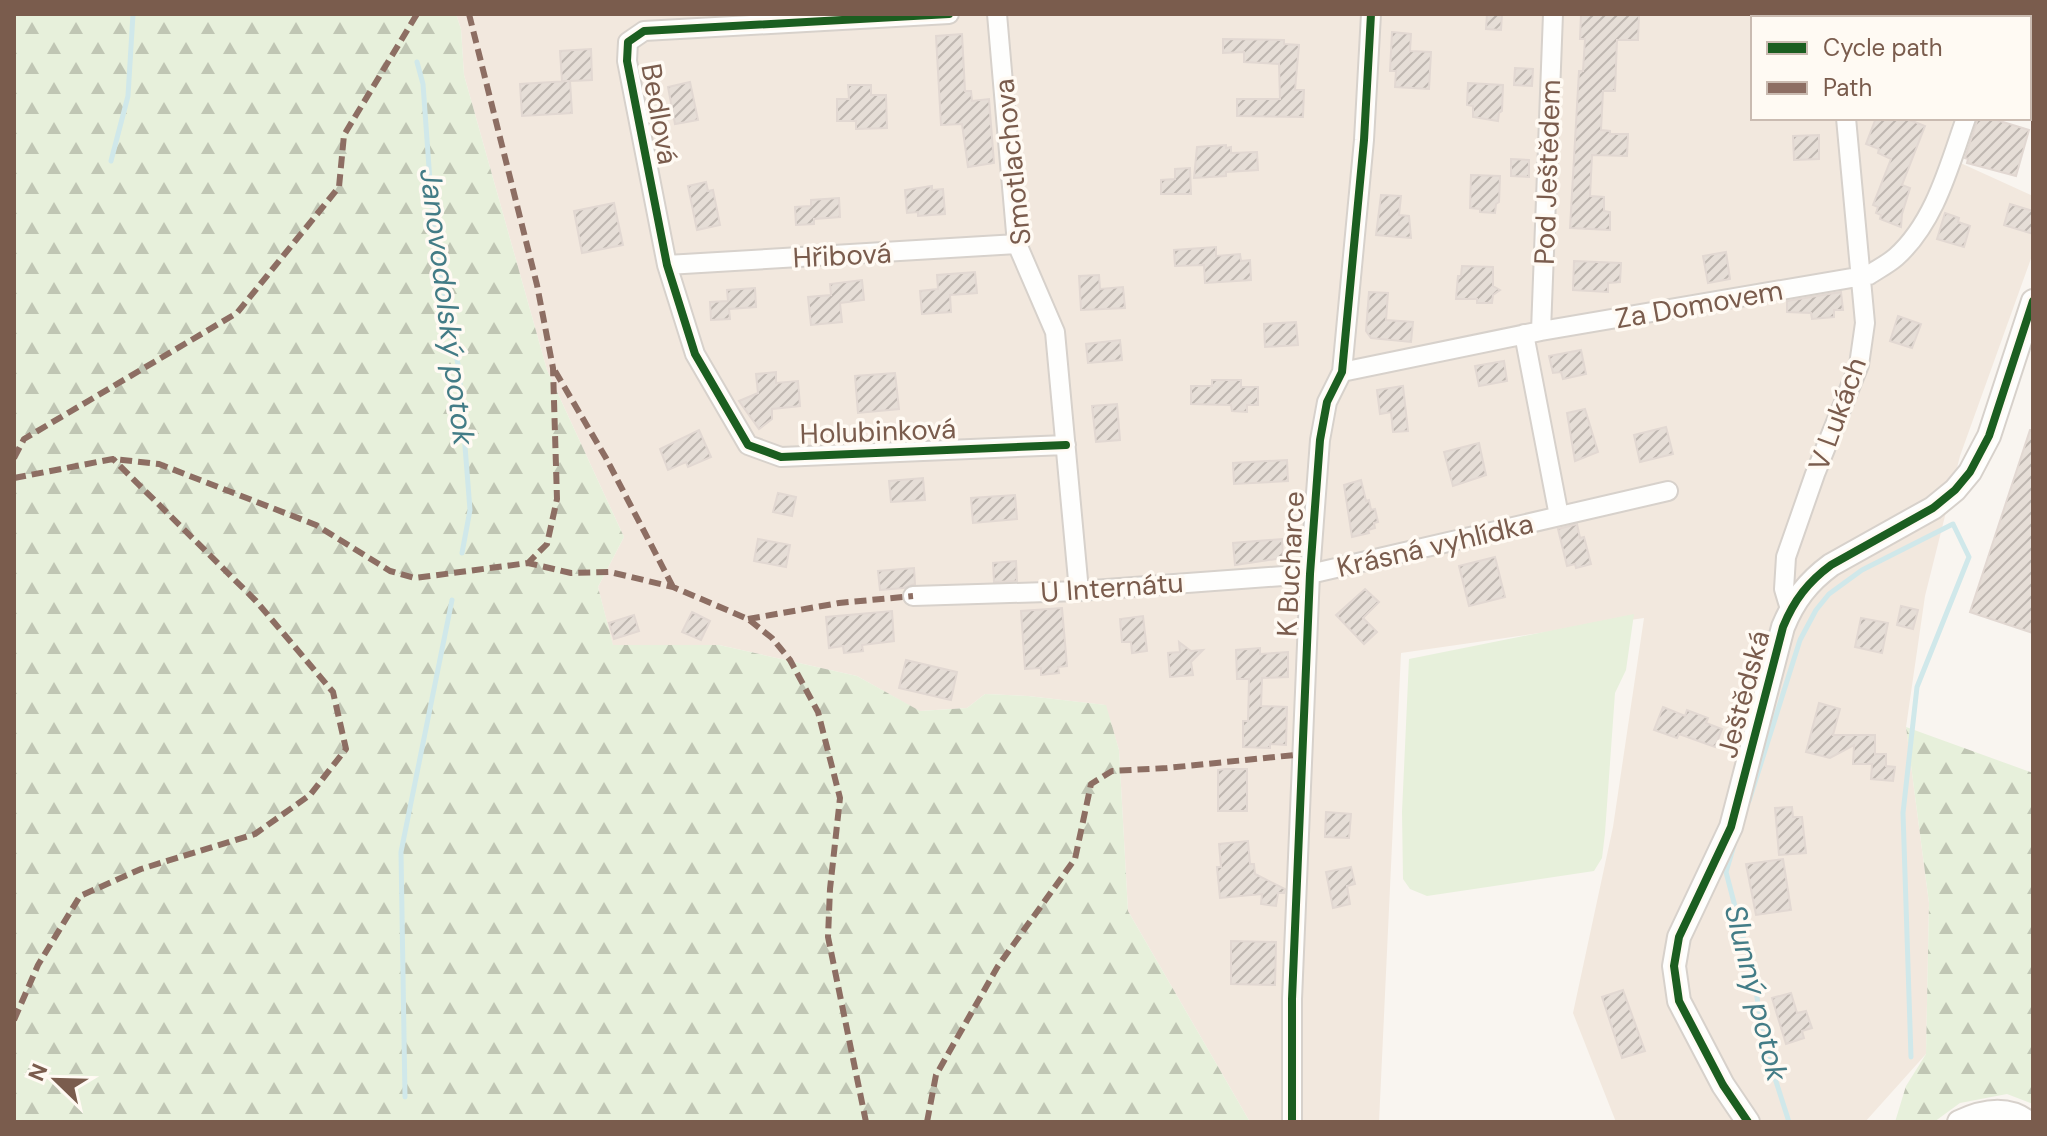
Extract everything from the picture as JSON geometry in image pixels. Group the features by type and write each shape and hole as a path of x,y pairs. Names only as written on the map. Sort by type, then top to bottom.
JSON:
{"street":[{"name":"Bedlová","path":"667,265 627,61 628,42 644,31 793,18 949,14"},
{"name":"Smotlachova","path":"997,14 1017,244 1055,332 1079,591"},
{"name":"K Bucharce","path":"1292,1122 1292,999 1310,574 1320,440 1327,402 1342,372 1364,140 1371,14"},
{"name":"Pod Ještědem","path":"1533,333 1553,14"},
{"name":"V Lukách","path":"1790,609 1784,589 1786,557 1859,365 1865,323 1846,120"},
{"name":"Za Domovem","path":"1342,372 1533,333 1869,275 1895,258 1919,231 1938,196 1965,120"},
{"name":"Hřibová","path":"667,265 1017,244"},
{"name":"Holubinková","path":"667,265 695,354 748,445 781,457 1066,445"},
{"name":"Ještědská","path":"1748,1122 1723,1085 1679,1001 1674,966 1679,937 1731,827 1783,627 1790,609 1817,575 1933,508 1955,490 1970,472 1989,436 2033,301"},
{"name":"Krásná vyhlídka","path":"1533,333 1559,516"},
{"name":"Krásná vyhlídka","path":"1310,574 1668,491"},
{"name":"U Internátu","path":"913,596 1079,591 1310,574"},
{"path":"1959,1122 1991,1111 2007,1112 2028,1122"}],"shaded area":[{"path":"456,14 1980,14 1751,16 1751,120 1953,120 1943,155 2033,196 2033,253 1960,456 1925,596 1906,727 1929,903 1926,1054 1865,1122 1616,1122 1573,1013 1613,827 1644,618 1401,653 1379,1122 1250,1122 1128,911 1119,750 1105,705 985,694 967,708 919,711 857,676 719,645 613,646 598,587 624,537 547,370 464,75 461,29"}],"green space":[{"path":"14,14 456,14 461,29 464,75 547,370 624,537 598,587 613,645 719,645 857,676 920,711 967,708 985,694 1106,705 1119,750 1128,911 1250,1122 14,1122"},
{"path":"1634,614 1626,670 1615,693 1605,833 1602,858 1594,871 1427,896 1410,889 1403,879 1402,812 1409,659"},
{"path":"1906,727 2033,773 2033,1104 2007,1094 1960,1103 1934,1122 1895,1122 1906,1086 1926,1054 1929,903"}],"building":[{"path":"1487,14 1502,14 1501,30 1486,29"},
{"path":"1581,14 1639,14 1638,40 1617,40 1615,91 1603,91 1601,130 1610,131 1610,134 1628,134 1627,156 1592,155 1590,196 1604,197 1604,211 1610,212 1610,230 1570,228 1579,71 1583,71 1585,39 1580,39"},
{"path":"1392,32 1411,34 1410,51 1431,52 1429,89 1395,87 1396,71 1390,71"},
{"path":"962,34 965,91 971,91 972,101 989,99 994,163 968,167 962,124 941,125 936,36"},
{"path":"1223,39 1284,40 1284,44 1299,45 1295,90 1304,90 1303,117 1237,116 1237,99 1280,99 1279,64 1244,62 1244,52 1223,53"},
{"path":"591,49 592,80 570,81 572,113 522,116 520,84 569,81 562,81 560,51"},
{"path":"1515,68 1533,69 1532,86 1514,85"},
{"path":"690,82 698,120 675,124 668,87"},
{"path":"1468,83 1503,85 1502,111 1498,121 1473,117 1473,106 1467,105"},
{"path":"848,85 871,85 871,95 886,95 887,128 856,129 856,121 837,121 837,99 849,99"},
{"path":"1875,120 1910,120 1925,126 1902,185 1910,188 1901,227 1880,219 1881,215 1876,213 1878,207 1873,205 1891,159 1878,153 1879,149 1866,144"},
{"path":"1977,120 1996,120 2029,130 2016,176 1967,163 1968,159 1965,158"},
{"path":"1819,135 1819,159 1794,160 1793,136"},
{"path":"1226,145 1226,148 1231,147 1231,153 1257,152 1258,170 1194,178 1197,147"},
{"path":"1511,159 1529,160 1529,177 1511,176"},
{"path":"1190,168 1191,194 1161,194 1161,180 1175,179 1175,169"},
{"path":"1471,175 1500,176 1499,202 1495,213 1470,208"},
{"path":"706,182 708,191 713,190 720,225 697,230 688,186"},
{"path":"932,186 932,190 943,189 945,214 918,216 918,212 907,213 905,190"},
{"path":"1381,195 1401,196 1399,215 1409,216 1411,238 1376,235"},
{"path":"839,198 840,217 814,219 814,224 796,225 795,207 811,206 811,200"},
{"path":"614,203 623,245 582,253 574,211"},
{"path":"2010,204 2033,211 2033,234 2004,225"},
{"path":"1945,213 1970,226 1964,247 1937,239"},
{"path":"1216,247 1216,256 1240,254 1241,261 1250,260 1251,280 1205,283 1204,265 1175,266 1174,250"},
{"path":"1726,252 1730,279 1708,283 1703,256"},
{"path":"1574,261 1621,263 1620,282 1608,283 1608,292 1573,290"},
{"path":"1462,266 1493,267 1493,286 1500,290 1493,295 1492,303 1456,299"},
{"path":"975,272 977,293 950,295 951,312 922,314 920,291 938,289 937,275"},
{"path":"1099,275 1100,289 1123,287 1125,308 1081,310 1079,276"},
{"path":"862,280 864,300 840,303 842,322 811,325 808,297 831,295 830,284"},
{"path":"755,288 756,307 729,309 730,319 711,320 710,302 728,301 727,290"},
{"path":"1369,292 1388,293 1386,320 1413,322 1411,342 1371,338 1366,331"},
{"path":"1841,292 1843,310 1834,310 1834,317 1812,319 1811,313 1787,312 1787,301"},
{"path":"1898,316 1921,324 1912,348 1890,341"},
{"path":"1296,322 1298,345 1265,347 1264,324"},
{"path":"1120,340 1122,360 1088,363 1086,344"},
{"path":"1581,350 1586,374 1563,379 1561,372 1553,373 1549,356"},
{"path":"1504,361 1507,381 1479,386 1475,366"},
{"path":"776,372 776,383 798,381 800,406 772,409 772,419 759,429 739,401 758,393 756,374"},
{"path":"895,373 899,409 858,413 855,376"},
{"path":"1212,380 1241,380 1241,387 1258,387 1258,405 1247,405 1247,412 1232,411 1231,405 1191,404 1191,386 1212,386"},
{"path":"1403,386 1408,431 1393,432 1391,412 1380,414 1377,390"},
{"path":"1117,404 1120,440 1096,442 1092,406"},
{"path":"1585,409 1598,452 1575,461 1567,413"},
{"path":"1666,427 1673,454 1640,462 1634,435"},
{"path":"699,430 711,457 688,467 686,462 668,470 660,449"},
{"path":"2030,430 2033,430 2033,633 1970,612"},
{"path":"1479,443 1486,475 1453,486 1444,452"},
{"path":"1287,460 1288,481 1234,484 1233,463"},
{"path":"923,478 925,500 891,502 889,481"},
{"path":"1361,480 1366,501 1369,500 1371,510 1375,509 1378,522 1374,523 1375,528 1368,530 1369,533 1352,537 1344,485"},
{"path":"778,493 796,497 792,516 773,512"},
{"path":"1015,495 1017,519 973,523 971,498"},
{"path":"1577,524 1591,564 1576,568 1575,564 1567,566 1558,529"},
{"path":"758,539 790,545 786,567 754,561"},
{"path":"1282,539 1283,558 1235,565 1233,543"},
{"path":"1495,557 1505,597 1469,606 1459,566"},
{"path":"1016,561 1017,581 994,582 993,563"},
{"path":"914,568 915,584 880,590 878,571"},
{"path":"1365,589 1379,602 1363,618 1377,632 1364,644 1336,615"},
{"path":"1901,606 1918,610 1913,629 1897,625"},
{"path":"1062,608 1067,666 1058,667 1059,673 1041,675 1041,668 1025,669 1021,611"},
{"path":"892,611 894,641 862,645 863,651 844,653 843,646 829,648 826,617"},
{"path":"692,612 710,621 701,640 682,632"},
{"path":"634,615 639,631 614,639 609,623"},
{"path":"1143,616 1147,651 1132,653 1131,642 1122,642 1120,619"},
{"path":"1861,618 1888,623 1882,653 1855,647"},
{"path":"1179,642 1191,651 1203,650 1191,662 1193,675 1170,677 1168,653 1180,652"},
{"path":"1260,648 1260,654 1288,652 1288,677 1262,678 1261,706 1287,707 1286,745 1270,744 1270,748 1243,747 1243,721 1248,721 1249,679 1237,679 1236,650"},
{"path":"906,660 957,672 951,700 899,688"},
{"path":"1819,703 1840,709 1833,735 1875,735 1875,754 1886,754 1886,766 1895,767 1893,781 1871,779 1872,764 1853,764 1854,745 1830,758 1806,752"},
{"path":"1663,707 1685,716 1687,710 1708,718 1706,723 1722,729 1715,747 1679,734 1677,738 1654,730"},
{"path":"1247,769 1247,811 1218,811 1218,770"},
{"path":"1792,807 1793,817 1802,817 1806,853 1779,855 1775,808"},
{"path":"1326,812 1351,814 1349,838 1325,837"},
{"path":"1248,841 1250,864 1254,864 1255,874 1285,889 1284,893 1278,893 1276,906 1261,904 1262,894 1220,898 1217,867 1221,867 1219,844"},
{"path":"1783,859 1791,910 1756,915 1746,864"},
{"path":"1351,867 1355,884 1347,886 1350,904 1333,908 1326,872"},
{"path":"1231,941 1276,942 1275,985 1231,984"},
{"path":"1623,990 1645,1051 1622,1058 1602,997"},
{"path":"1791,993 1797,1013 1806,1011 1812,1028 1802,1031 1804,1038 1786,1044 1772,998"}],"waterway":[{"path":"111,161 128,96 133,14"},
{"name":"Janovodolský potok","path":"417,62 423,84 434,237 459,370 470,510 462,553"},
{"path":"1749,801 1800,640 1816,610 1829,594 1862,570 1953,524 1969,557 1917,687 1903,813 1911,1057"},
{"name":"Janovodolský potok","path":"405,1097 401,852 452,600"},
{"name":"Slunný potok","path":"1734,845 1726,872 1754,979 1765,1047 1789,1122"}],"marked path":[{"path":"14,458 24,439 237,313 339,187 344,135 417,14"},
{"path":"469,14 537,285 553,368 557,499 547,544 528,563"},
{"path":"555,371 606,458 673,587"},
{"path":"14,478 113,459 159,464 316,525 390,571 415,578 528,563 571,573 610,572 673,587 748,619 772,638 790,660 818,712 840,798 828,937 866,1122"},
{"path":"14,1020 38,965 80,896 141,869 255,834 310,795 346,749 333,692 256,601 113,459"},
{"path":"748,619 839,603 913,596"},
{"path":"927,1122 936,1075 998,966 1075,859 1091,784 1112,771 1304,754"}],"cycle path":[{"path":"949,14 644,31 628,42 627,61 667,265 695,354 748,445 781,457 1066,445"},
{"path":"1292,1122 1292,999 1310,574 1320,440 1327,402 1342,372 1364,140 1371,14"},
{"path":"1748,1122 1723,1085 1679,1001 1674,966 1679,937 1731,827 1783,627 1802,592 1823,571 1933,508 1955,490 1970,472 1989,436 2033,301"}]}
